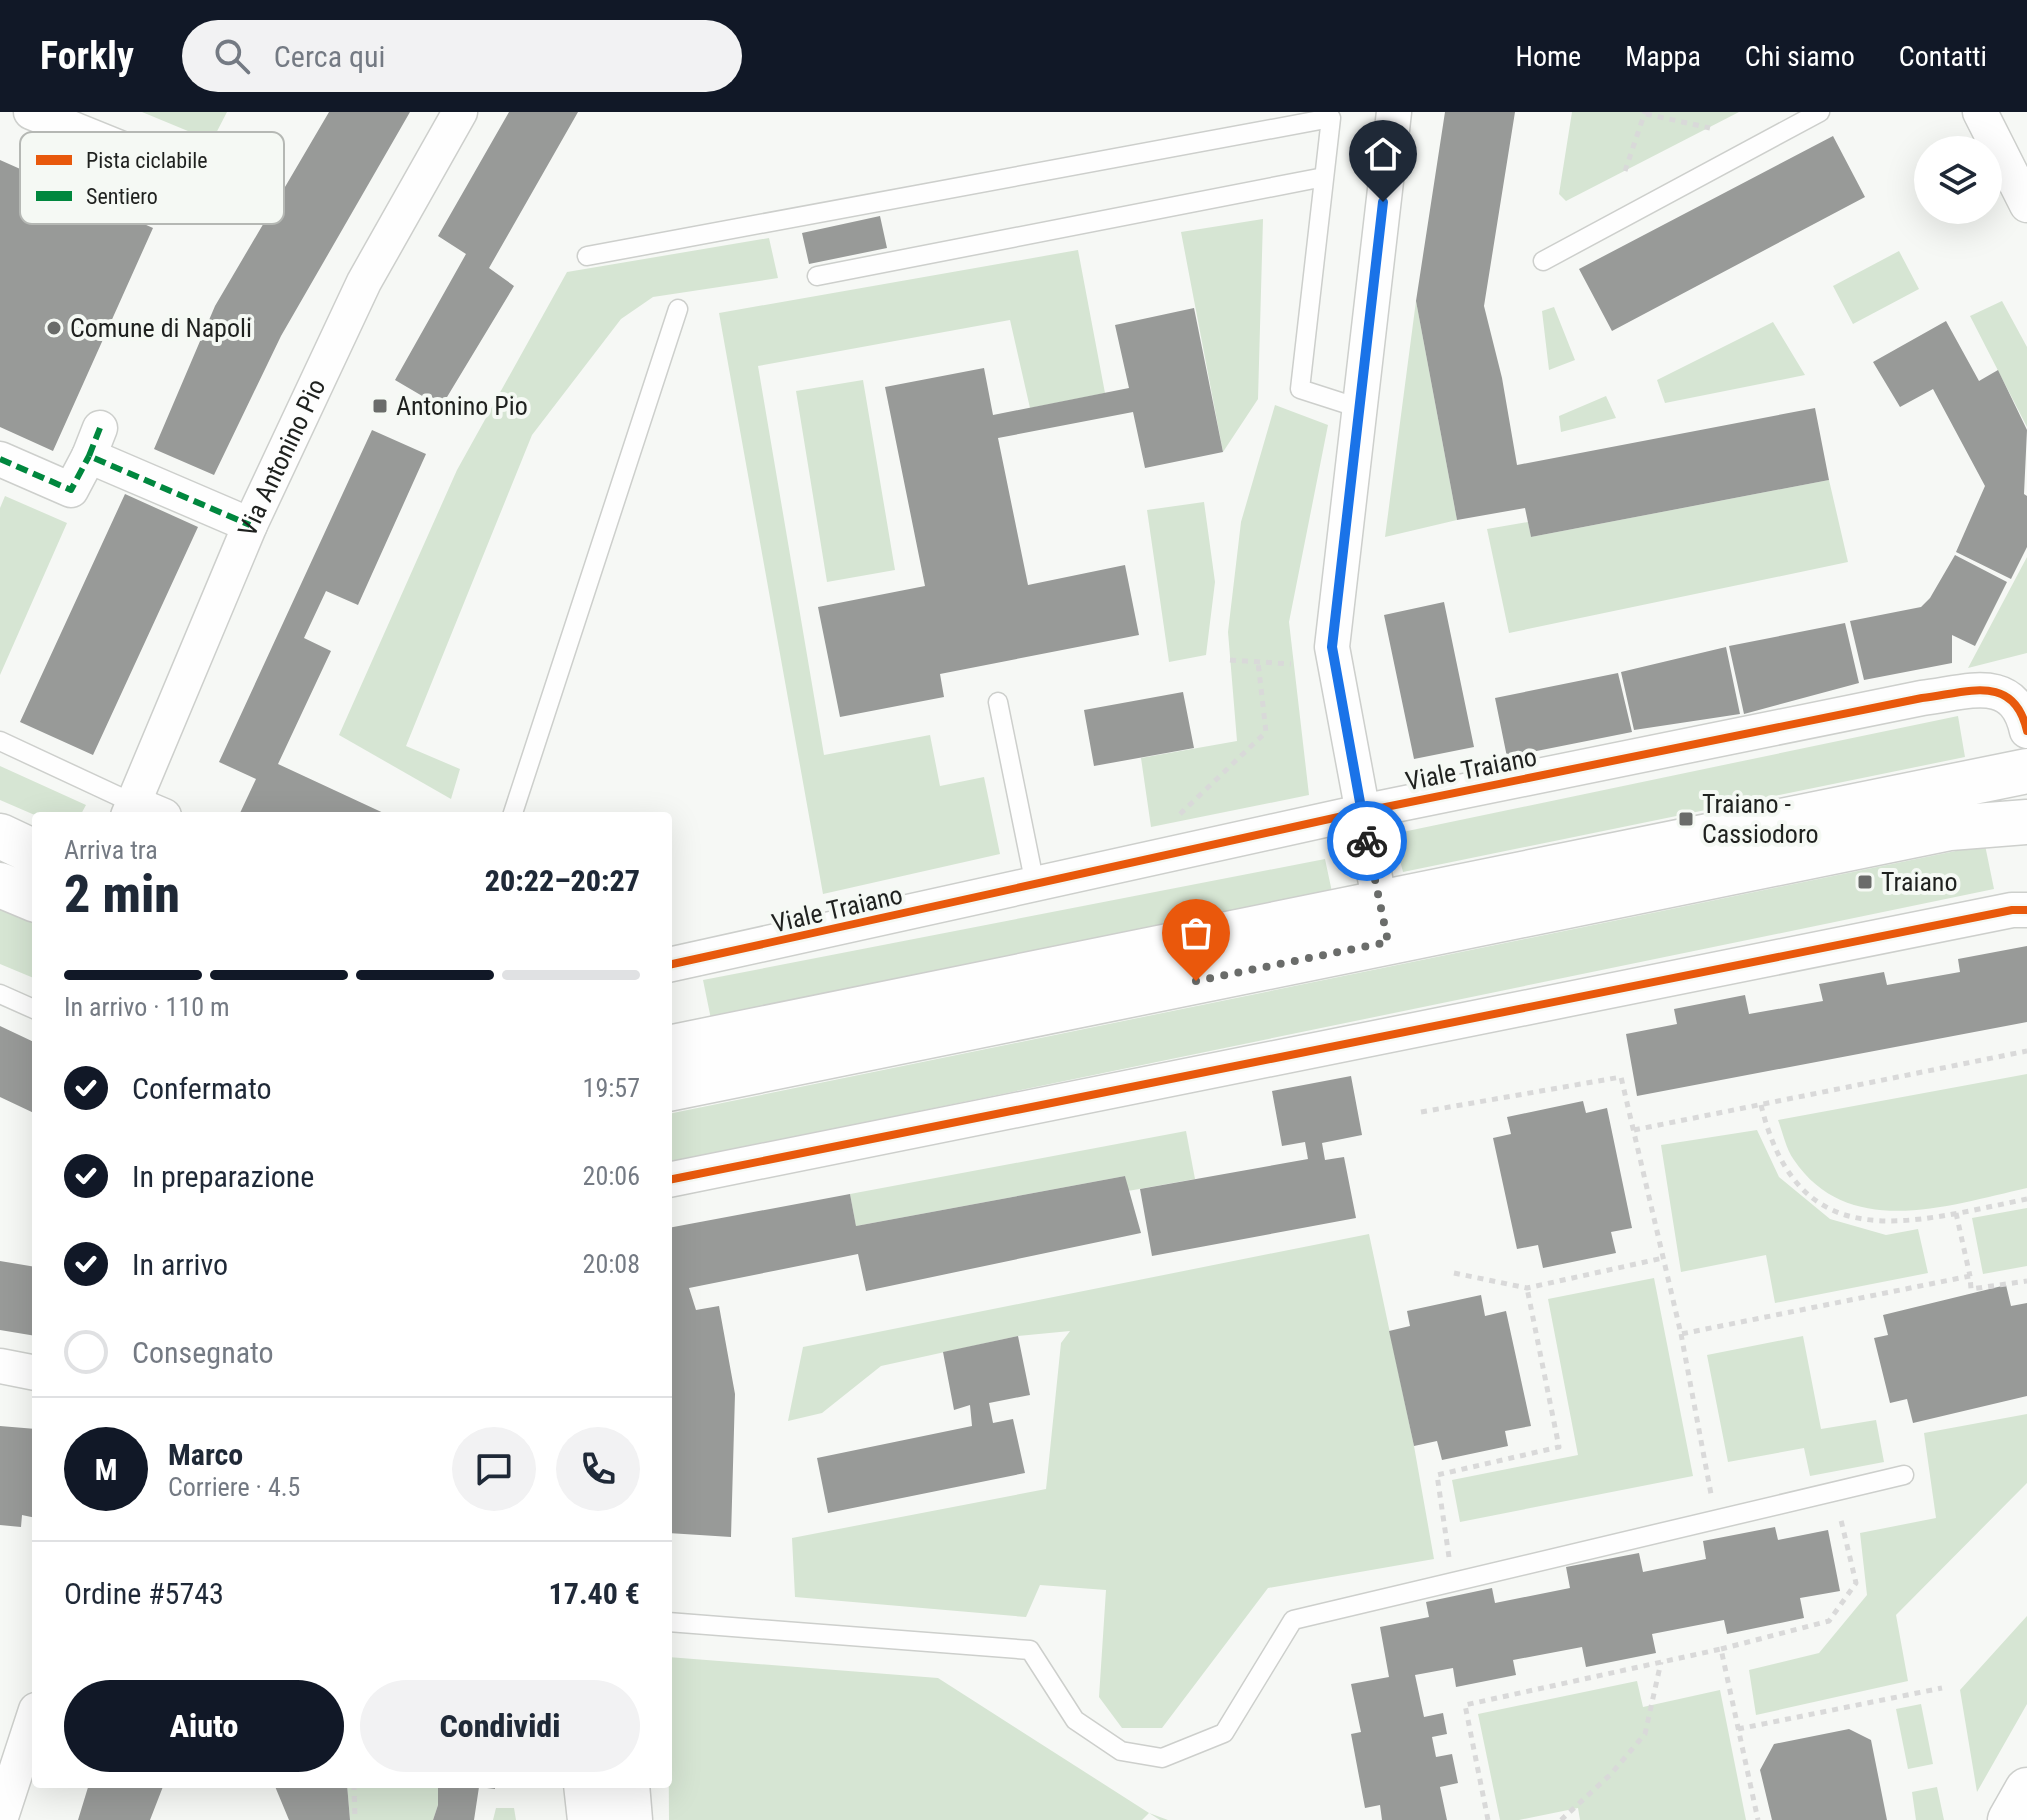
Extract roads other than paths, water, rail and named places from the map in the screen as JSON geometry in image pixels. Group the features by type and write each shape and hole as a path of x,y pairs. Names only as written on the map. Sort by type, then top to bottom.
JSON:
{"main road":[{"path":"672,1088 1383,923 2023,763"},
{"path":"672,1047 1950,828 2027,822"},
{"path":"0,836 32,851"},
{"path":"0,885 32,898"},
{"path":"586,1788 590,1820"},
{"path":"627,1788 630,1820"},
{"path":"2010,1820 2027,1790"}],"street":[{"path":"31,112 80,132"},
{"name":"Via Antonino Pio","path":"142,812 250,525 364,282 460,112"},
{"path":"1383,923 1332,647 1394,112"},
{"path":"1980,112 2027,205"},
{"path":"0,459 71,490 94,442 250,525"},
{"name":"Viale Traiano","path":"672,964 1361,812 1987,688 2009,697 2023,714 2027,731"},
{"path":"672,1179 2012,910 2027,910"},
{"path":"0,1366 32,1372"},
{"path":"0,1820 32,1722"}],"lane":[{"path":"1543,261 1820,112"},
{"path":"587,256 1331,118 1300,389 1359,408"},
{"path":"817,276 1324,177"},
{"path":"513,812 678,309"},
{"path":"998,702 1035,885"},
{"path":"0,741 142,812"},
{"path":"0,994 32,1008"},
{"path":"672,1622 1030,1650 1075,1720 1121,1751 1162,1758 1224,1733 1293,1620 1904,1475"}],"place":[{"name":"Comune di Napoli","path":"54,328"},
{"name":"Antonino Pio","path":"380,406"},
{"name":"Traiano - Cassiodoro","path":"1686,819"},
{"name":"Traiano","path":"1865,882"}]}
